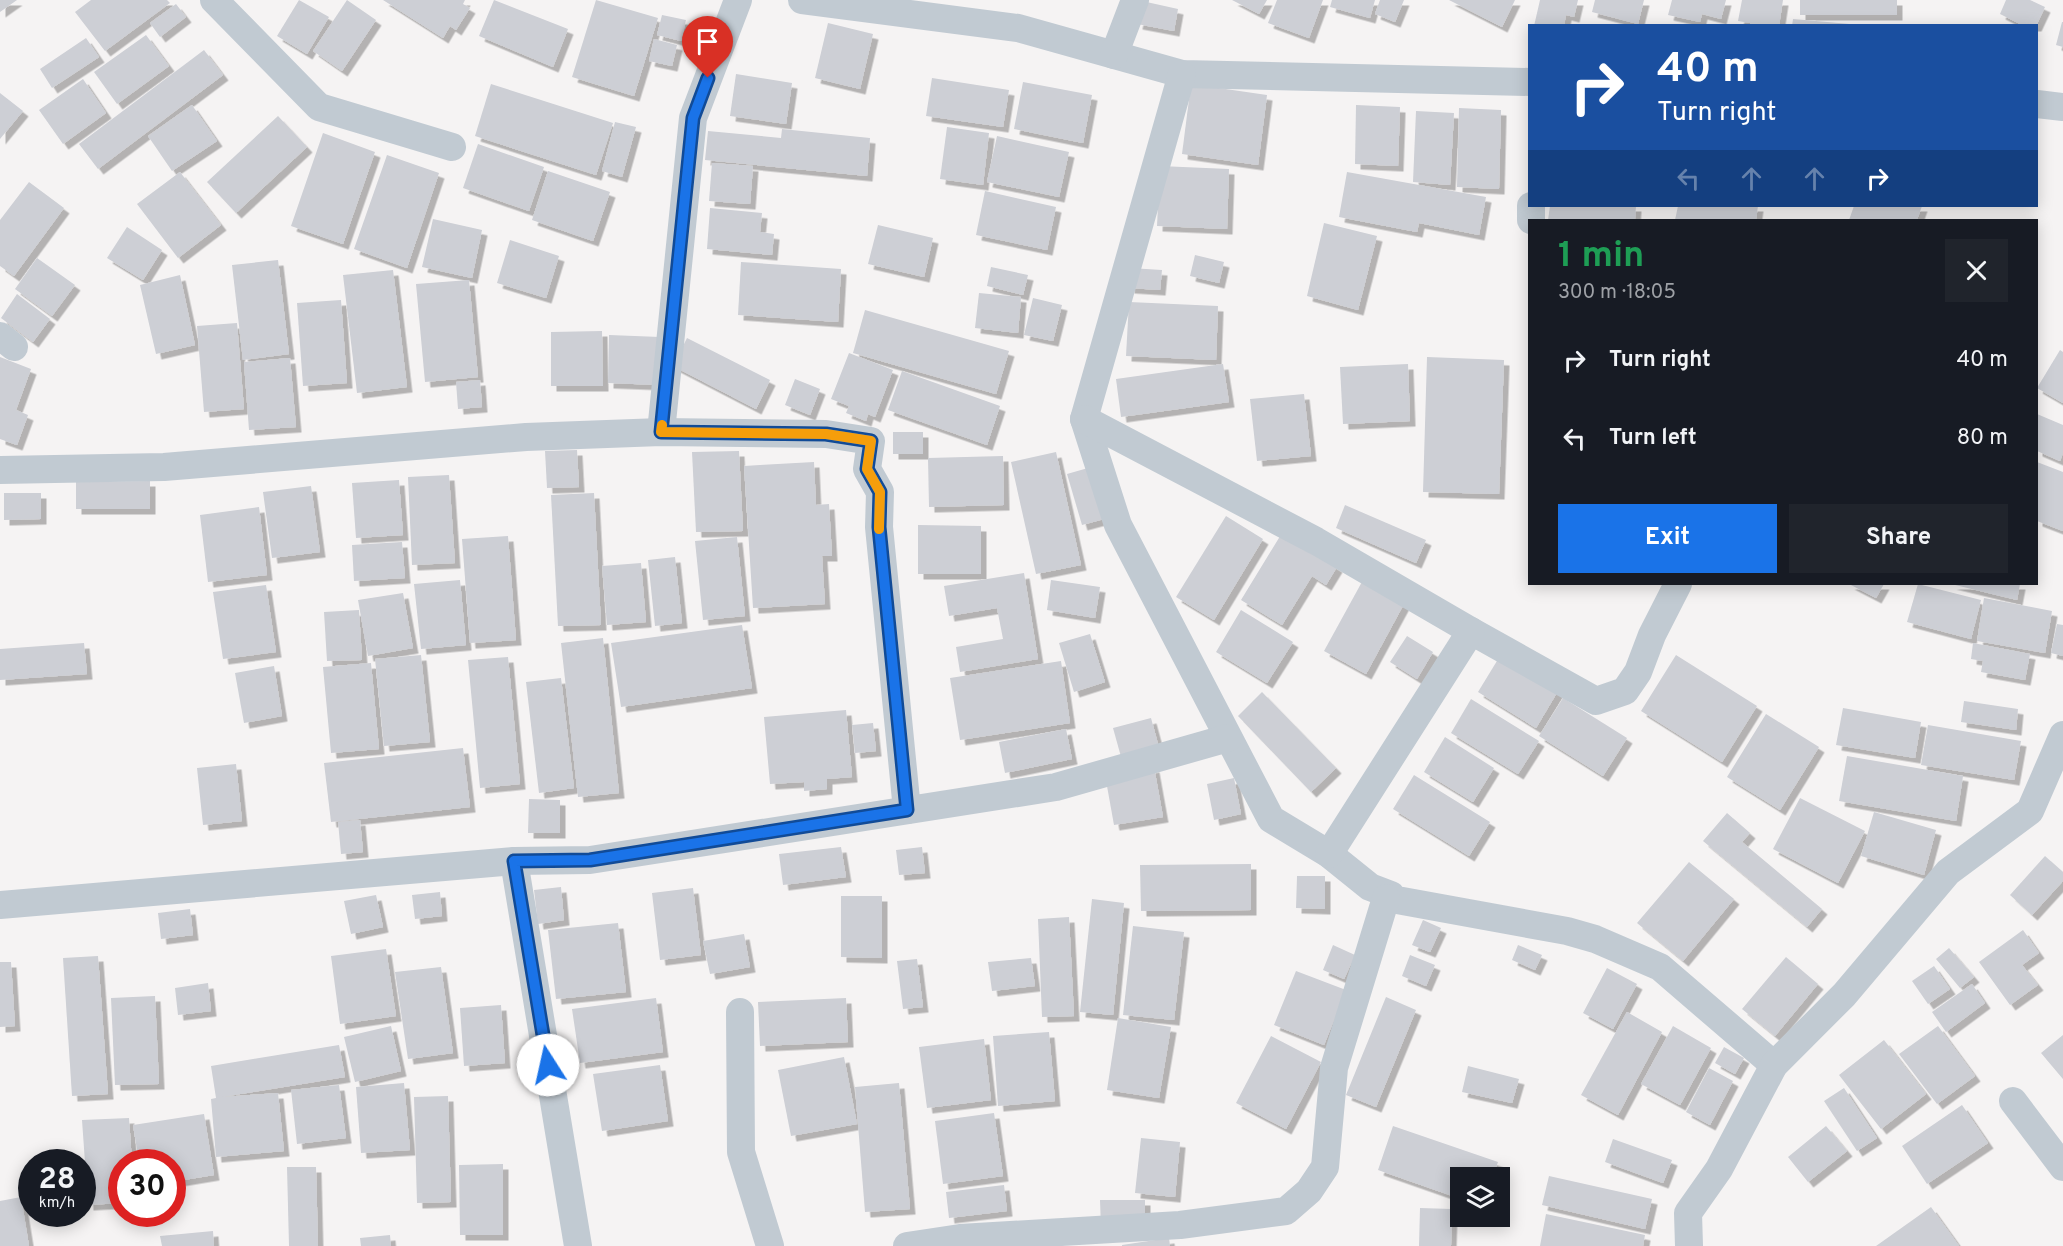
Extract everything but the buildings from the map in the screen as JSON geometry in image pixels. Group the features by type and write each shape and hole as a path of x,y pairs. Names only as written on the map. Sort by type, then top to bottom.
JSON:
{"street":[{"path":"214,0 319,107 452,147"},
{"path":"661,432 693,118 738,0"},
{"path":"802,0 1018,28 1182,74 1528,82"},
{"path":"1114,55 1135,0"},
{"path":"907,1246 960,1238 1194,1235 1286,1210 1309,1191 1324,1167 1334,1068 1386,898 1391,895 1370,887 1329,854 1271,819 1118,525 1084,419 1182,74"},
{"path":"2038,104 2063,107"},
{"path":"1084,419 1316,541 1471,632 1596,701 1625,691 1638,672 1652,635 1677,585"},
{"path":"0,470 164,467 526,437 661,432 826,434 871,441 867,469 880,492 879,527 907,810"},
{"path":"1329,854 1471,632"},
{"path":"0,905 514,861 590,860 1056,787 1228,738"},
{"path":"1689,1246 1688,1213 1719,1169 1774,1065 1844,995 1948,872 2030,811 2062,738"},
{"path":"514,861 578,1246"},
{"path":"1386,898 1567,931 1626,951 1660,967 1774,1065"},
{"path":"740,1012 741,1152 770,1246"},
{"path":"2013,1101 2063,1167"}],"slow traffic":[{"path":"662,425 661,432 826,434 871,441 867,469 880,492 879,529"}],"route":[{"path":"548,1065 514,861 590,860 907,810 879,527 880,492 867,469 871,441 826,434 661,432 693,118 708,78"}]}
